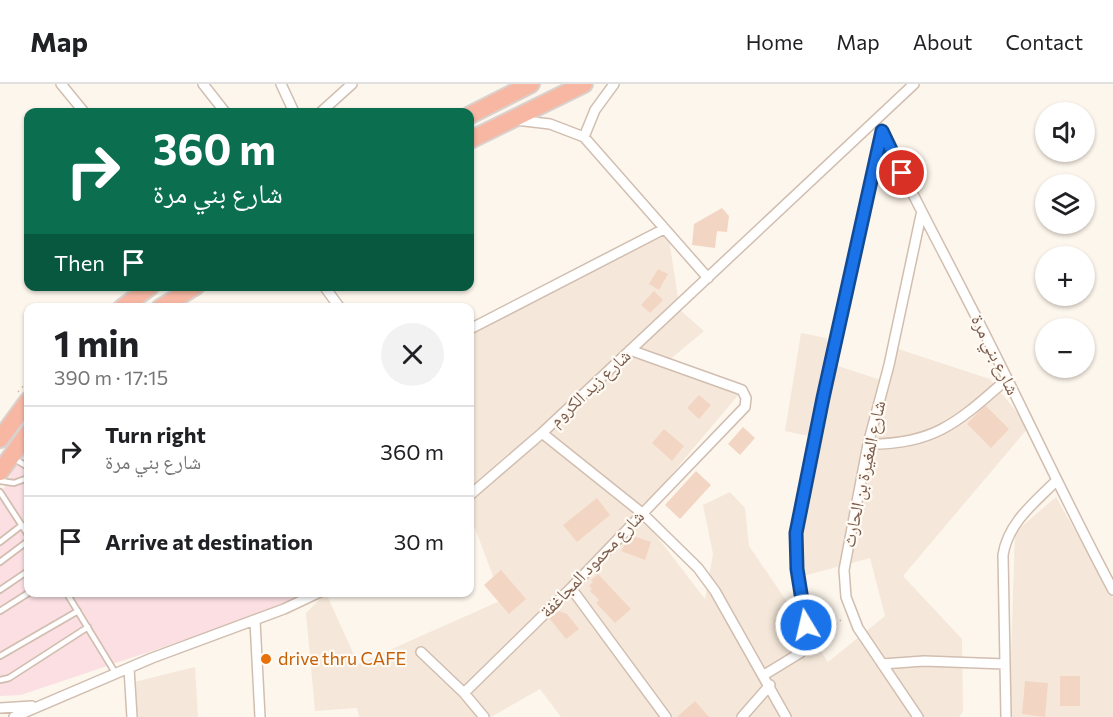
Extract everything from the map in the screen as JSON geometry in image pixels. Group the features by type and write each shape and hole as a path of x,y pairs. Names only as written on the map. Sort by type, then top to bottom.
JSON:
{"highway":[{"path":"474,113 531,84"},
{"path":"474,138 584,84"},
{"path":"129,303 144,291"},
{"path":"168,303 188,291"},
{"path":"0,439 23,397"},
{"path":"0,472 24,438"}],"street":[{"path":"61,84 81,108"},
{"path":"203,84 222,108"},
{"path":"281,84 292,108"},
{"path":"325,108 352,84"},
{"path":"584,137 595,110 614,84"},
{"name":"شارع زيد الكروم","path":"474,492 542,433 914,84"},
{"path":"510,120 550,124 584,137 708,278"},
{"name":"شارع بني مرة","path":"877,121 921,215 969,301 1056,481 1113,590"},
{"path":"764,675 800,652 813,638 806,625 797,569 796,533 823,398 882,131"},
{"name":"شارع المغيرة بن الحارث","path":"918,717 849,611 844,570 868,444 889,365 921,215"},
{"path":"474,327 664,229"},
{"name":"شارع محمود المجاغفة","path":"464,693 571,588 741,412 746,402 742,390 630,350"},
{"path":"868,444 897,444 936,433 973,409 1006,379"},
{"path":"542,433 642,513 707,578 770,685 786,717"},
{"path":"1006,717 1005,541 1012,526 1056,481"},
{"path":"1102,570 1113,567"},
{"path":"571,588 666,717"},
{"path":"14,717 129,668 255,621 309,597"},
{"path":"255,621 260,717"},
{"path":"421,652 464,693 484,717"},
{"path":"882,664 924,661 1005,664"},
{"path":"129,668 132,717"},
{"path":"742,717 770,685"},
{"path":"0,708 40,705"}],"lane":[{"path":"10,456 24,465"},
{"path":"0,481 14,483 24,479"},
{"path":"0,492 24,528"},
{"path":"0,542 22,525"},
{"path":"0,562 24,544"},
{"path":"0,590 24,573"},
{"path":"0,611 24,596"},
{"path":"69,597 116,674"},
{"path":"0,656 78,611"},
{"path":"0,680 9,678 88,627"}],"path":[{"path":"813,638 818,639 829,632 849,611"}],"shaded area":[{"path":"668,233 680,310 704,331 667,362 739,394 639,513 705,599 713,554 703,505 730,492 745,508 749,546 828,662 885,616 870,558 796,578 792,565 818,438 785,431 801,333 826,338 838,366 881,380 892,347 990,379 1029,427 903,576 962,639 963,712 959,717 561,717 540,689 491,717 359,717 357,708 315,711 306,613 322,597 328,597 358,664 502,600 474,526 474,333 591,266"},
{"path":"24,454 24,597 309,597 21,695 0,696 0,496 18,461"},
{"path":"1056,497 1113,598 1113,717 1009,717 1015,532"},
{"path":"195,667 198,717 131,717 126,684"}],"building":[{"path":"722,208 729,216 727,232 717,231 715,248 692,245 694,224"},
{"path":"658,269 668,274 659,290 649,284"},
{"path":"654,291 663,300 650,313 641,305"},
{"path":"699,395 711,405 699,419 687,408"},
{"path":"985,405 1009,429 991,448 967,424"},
{"path":"743,427 755,438 740,455 728,444"},
{"path":"664,429 684,446 672,461 652,443"},
{"path":"696,471 711,485 680,519 665,505"},
{"path":"597,498 610,515 577,542 563,525"},
{"path":"633,536 651,542 645,560 621,551 627,541 631,543"},
{"path":"501,570 526,599 509,614 484,585"},
{"path":"598,574 631,609 615,623 596,603 599,600 590,591 592,589 589,586 593,582 591,580"},
{"path":"559,611 567,614 579,629 566,639 549,618"},
{"path":"1060,676 1080,676 1080,706 1060,706"},
{"path":"1025,681 1048,683 1045,717 1022,714"},
{"path":"695,701 709,717 677,717"}],"place":[{"name":"drive thru CAFE","path":"266,659"}],"route":[{"path":"806,625 797,569 796,533 811,468 823,398 882,131 902,173"}]}
